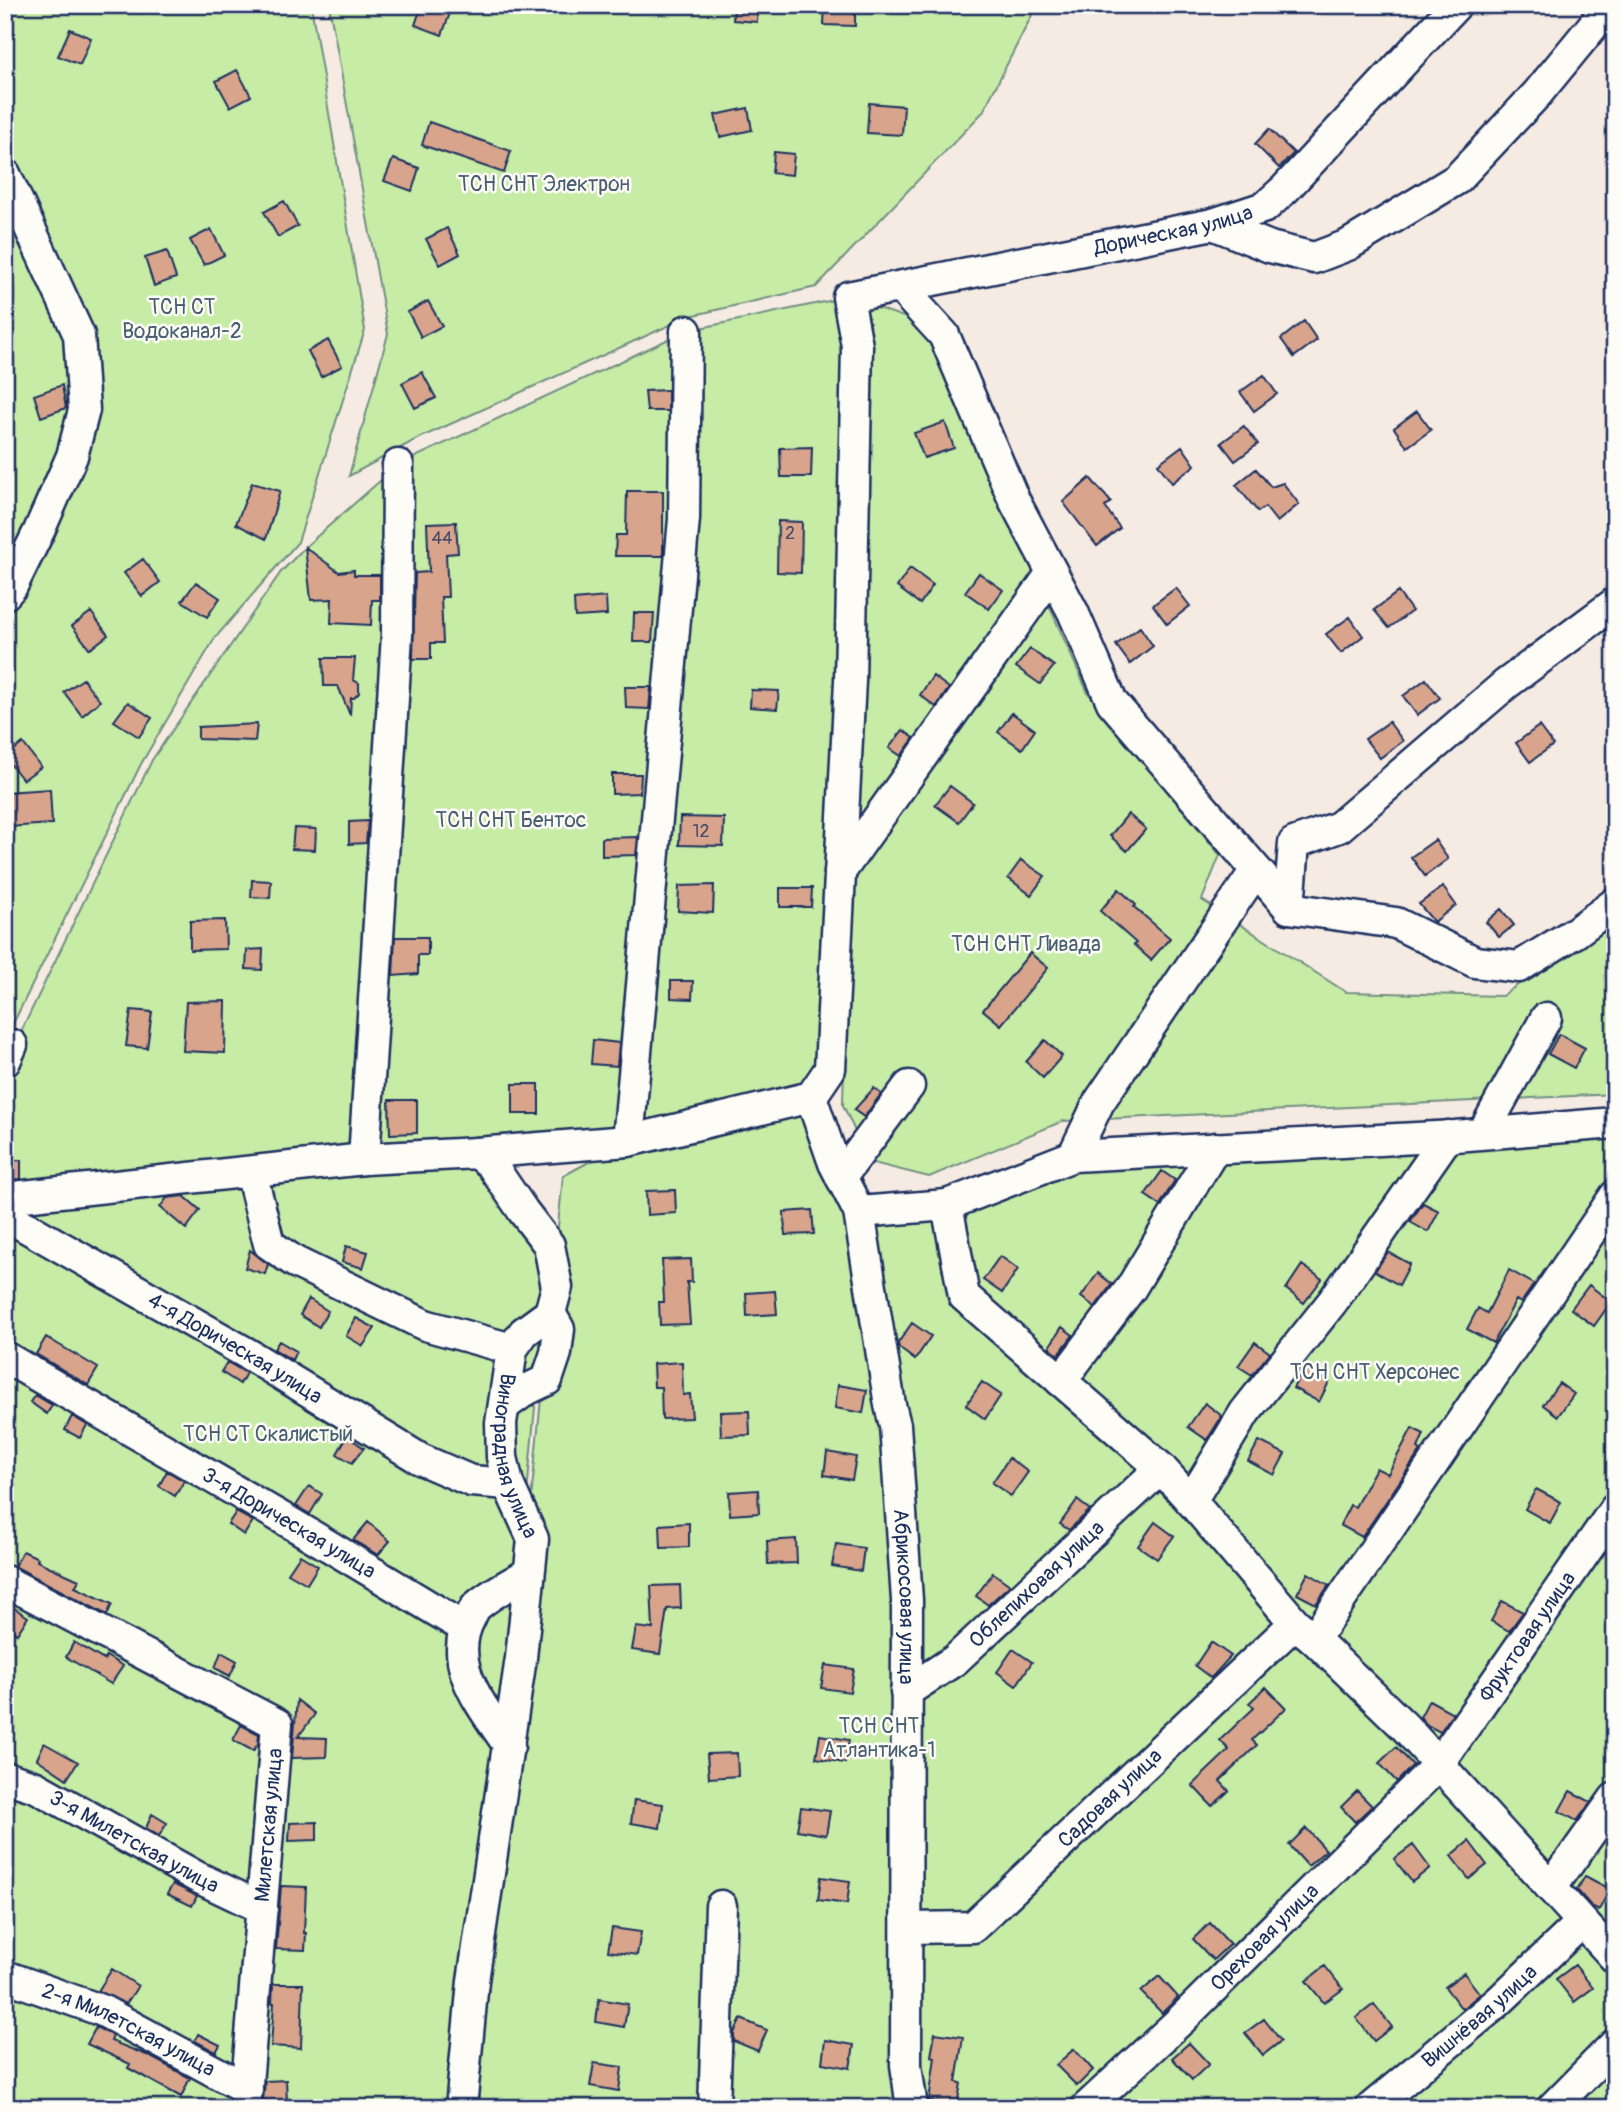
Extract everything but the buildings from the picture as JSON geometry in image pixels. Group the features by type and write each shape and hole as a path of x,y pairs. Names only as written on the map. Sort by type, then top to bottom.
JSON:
{"street":[{"name":"Дорическая улица","path":"840,873 850,681 857,346 848,297 1213,224 1265,207 1456,5"},
{"path":"1213,224 1270,247 1314,258 1348,245 1457,178 1537,94 1610,5"},
{"path":"5,174 79,335 84,410 72,456 39,531 12,586 5,594"},
{"path":"900,287 944,335 1014,500 1073,612 1112,702 1289,908 1396,923 1475,962 1519,967 1576,932 1615,902"},
{"path":"628,1141 684,519 686,331"},
{"path":"364,1159 397,635 398,465"},
{"path":"5,1198 364,1159 628,1141 811,1097 830,1069 840,873 1052,573"},
{"path":"1289,908 1294,843 1339,827 1506,684 1615,603"},
{"path":"1073,1156 1099,1102 1256,870"},
{"path":"1483,1133 1546,1018"},
{"path":"841,1177 909,1086"},
{"name":"Абрикосовая улица","path":"811,1097 834,1163 859,1212 895,1425 906,1600 906,2065 912,2108"},
{"path":"859,1212 947,1205 1073,1156 1448,1136 1615,1123"},
{"path":"1191,1501 1245,1412 1333,1301 1448,1136"},
{"path":"1061,1381 1131,1288 1215,1148"},
{"path":"477,1153 491,1164 549,1245 557,1287 550,1313 559,1329 556,1353 547,1380 526,1390 505,1405"},
{"path":"251,1172 269,1244 295,1262 425,1325 512,1349"},
{"name":"Садовая улица","path":"907,1928 972,1927 1304,1631 1615,1196"},
{"path":"947,1205 964,1296 1161,1468 1304,1631 1405,1727 1615,1958"},
{"name":"4-я Дорическая улица","path":"5,1215 248,1354 420,1459 471,1481 508,1484"},
{"name":"Виноградная улица","path":"461,2108 473,1982 521,1658 533,1539 508,1484 502,1457 501,1423 512,1349 524,1332 550,1313"},
{"name":"3-я Дорическая улица","path":"5,1357 465,1628"},
{"name":"Облепиховая улица","path":"906,1692 956,1660 1161,1468"},
{"name":"Фруктовая улица","path":"1439,1764 1615,1509"},
{"path":"509,1745 476,1696 464,1671 461,1649 465,1628 476,1606 529,1573"},
{"name":"Милетская улица","path":"5,1581 277,1724 246,2098"},
{"name":"Ореховая улица","path":"1086,2108 1181,2020 1439,1764"},
{"name":"3-я Милетская улица","path":"5,1777 36,1787 197,1877 262,1908"},
{"path":"1551,1888 1615,1798"},
{"path":"714,2108 722,1906"},
{"name":"Вишнёвая улица","path":"1371,2108 1498,2002 1582,1922"},
{"name":"2-я Милетская улица","path":"5,1976 103,2011 246,2098"},
{"path":"1552,2108 1615,2044"}],"green space":[{"name":"ТСН СТ Водоканал-2","path":"5,5 311,5 365,330 298,542 215,638 141,764 5,1040"},
{"name":"ТСН СНТ Электрон","path":"329,5 1037,5 983,112 816,287 690,316 415,440 349,476 388,334"},
{"path":"848,297 830,1069 811,1097 859,1211 947,1205 1073,1156 1615,1111 1615,2108 471,2108 563,1176 626,1142 481,1158 549,1256 470,2108 5,2108 5,1065 152,760 281,572 305,547 398,465 686,331"},
{"name":"ТСН СНТ Ливада","path":"863,303 927,325 1088,693 1220,855 1202,900 1346,992 1502,996 1615,916 1615,1094 1063,1121 929,1177 869,1162 843,1105"}],"park label":[{"name":"ТСН СНТ Бентос","path":"511,820"},
{"name":"ТСН СНТ Херсонес","path":"1375,1372"},
{"name":"ТСН СТ Скалистый","path":"268,1434"},
{"name":"ТСН СНТ Атлантика-1","path":"879,1738"}]}
